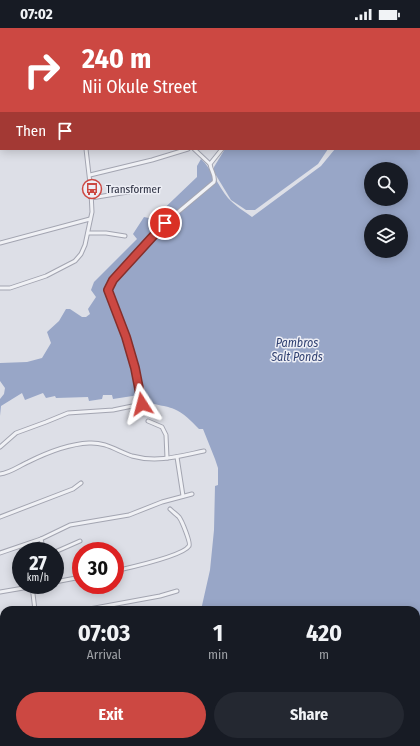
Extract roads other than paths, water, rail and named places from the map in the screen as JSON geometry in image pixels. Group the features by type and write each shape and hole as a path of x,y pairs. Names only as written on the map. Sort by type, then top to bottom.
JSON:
{"street":[{"path":"0,288 10,288 46,276 75,261 81,254 85,246 90,219 90,175 86,150"},
{"path":"90,175 152,160 185,150"},
{"path":"0,447 16,433 68,413 113,410 142,404 135,368 126,337 108,290 113,280 165,223 214,182 215,178 210,168 210,164 195,150"},
{"path":"210,164 221,150"},
{"path":"91,198 140,190"},
{"path":"0,243 90,219"},
{"path":"88,233 106,233 125,236"},
{"path":"148,422 162,427 166,435 167,458"},
{"path":"0,474 72,445 90,443 108,445 131,455 149,459 177,457 204,451"},
{"path":"177,457 183,496"},
{"path":"0,517 73,489 81,484"},
{"path":"0,553 41,539 70,525 129,515 147,507 192,494"},
{"path":"124,569 166,558 180,553 189,547 190,543 181,520 170,509"},
{"path":"64,548 80,541"},
{"path":"0,592 12,590"},
{"path":"106,606 160,596 177,591"},
{"path":"33,594 34,606"}],"water":[{"path":"224,150 327,150 318,164 255,210 246,210 231,200 214,172 214,167"},
{"name":"Pambros Salt Ponds","path":"334,150 420,150 420,606 202,606 210,570 214,530 215,486 218,485 218,468 203,429 199,429 178,411 150,403 145,399 140,400 139,395 113,399 112,395 103,395 102,399 89,401 88,397 56,398 55,396 46,398 43,393 25,400 22,393 1,406 0,416 0,399 4,394 5,388 0,381 0,363 27,362 42,358 51,343 47,332 59,321 66,309 70,309 82,317 86,317 90,314 88,309 96,297 91,290 94,282 137,239 133,234 144,217 153,219 197,177 197,166 201,159 228,198 236,206 252,217 321,166"}],"place":[{"name":"Transformer","path":"92,189"}]}
